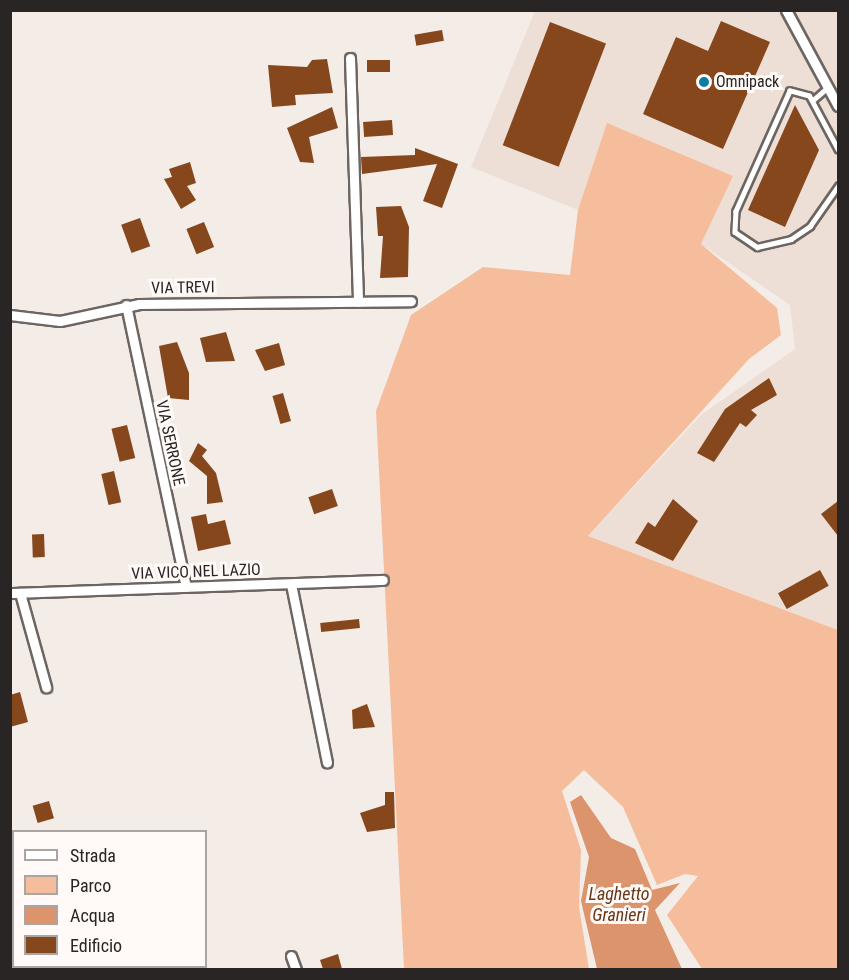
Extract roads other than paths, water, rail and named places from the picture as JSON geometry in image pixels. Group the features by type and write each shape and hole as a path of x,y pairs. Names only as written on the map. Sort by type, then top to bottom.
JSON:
{"street":[{"path":"786,10 838,106"},
{"path":"350,58 358,302"},
{"name":"VIA TREVI","path":"10,315 67,321 126,305 411,301"},
{"name":"VIA SERRONE","path":"126,305 186,587"},
{"name":"VIA VICO NEL LAZIO","path":"15,593 383,580"},
{"path":"291,584 327,762"},
{"path":"15,593 46,687"},
{"path":"291,956 296,969"}],"lane":[{"path":"812,101 828,87"},
{"path":"838,150 812,101 796,89 785,97 736,211 735,232 752,246 786,242 810,226 838,186"}],"water":[{"name":"Laghetto Granieri","path":"581,795 611,838 635,849 652,890 680,883 655,910 682,969 597,969 581,901 589,857 570,802"}],"place":[{"name":"Omnipack","path":"704,82"}]}
